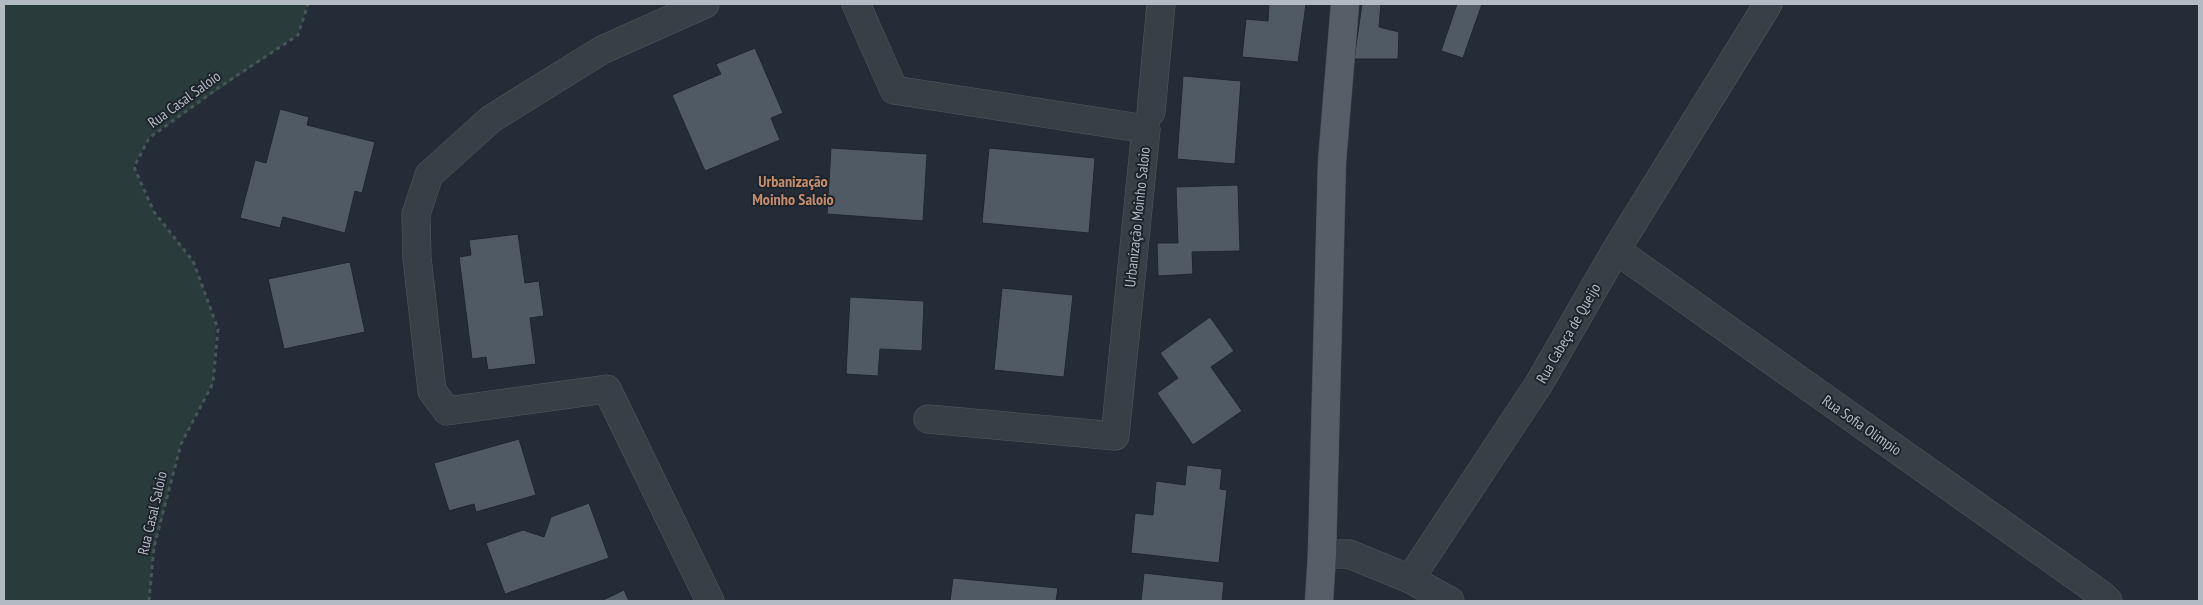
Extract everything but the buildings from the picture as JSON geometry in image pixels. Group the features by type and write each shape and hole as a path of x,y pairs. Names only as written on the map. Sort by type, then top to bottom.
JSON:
{"main road":[{"path":"1319,601 1322,554 1332,162 1345,4"}],"street":[{"path":"705,4 602,50 491,119 429,175 416,214 417,258 432,391 447,411 607,390 710,601"},
{"name":"Urbanização Moinho Saloio","path":"856,4 894,90 1146,129 1114,436 928,419"},
{"path":"1151,112 1161,4"},
{"name":"Rua Cabeça de Queijo","path":"1410,579 1540,382 1616,250 1768,4"},
{"name":"Rua Sofia Olimpio","path":"1616,250 2108,601"},
{"path":"1322,554 1349,554 1410,579 1450,601"}],"path":[{"name":"Rua Casal Saloio","path":"149,601 153,553 158,530 181,444 213,383 218,329 193,261 154,212 134,167 149,138 221,86 298,35 308,4"}],"shaded area":[{"path":"4,4 308,4 298,35 149,138 134,167 154,212 193,261 216,324 213,383 181,444 153,553 150,601 4,601"}],"district":[{"name":"Urbanização Moinho Saloio","path":"793,190"}]}
